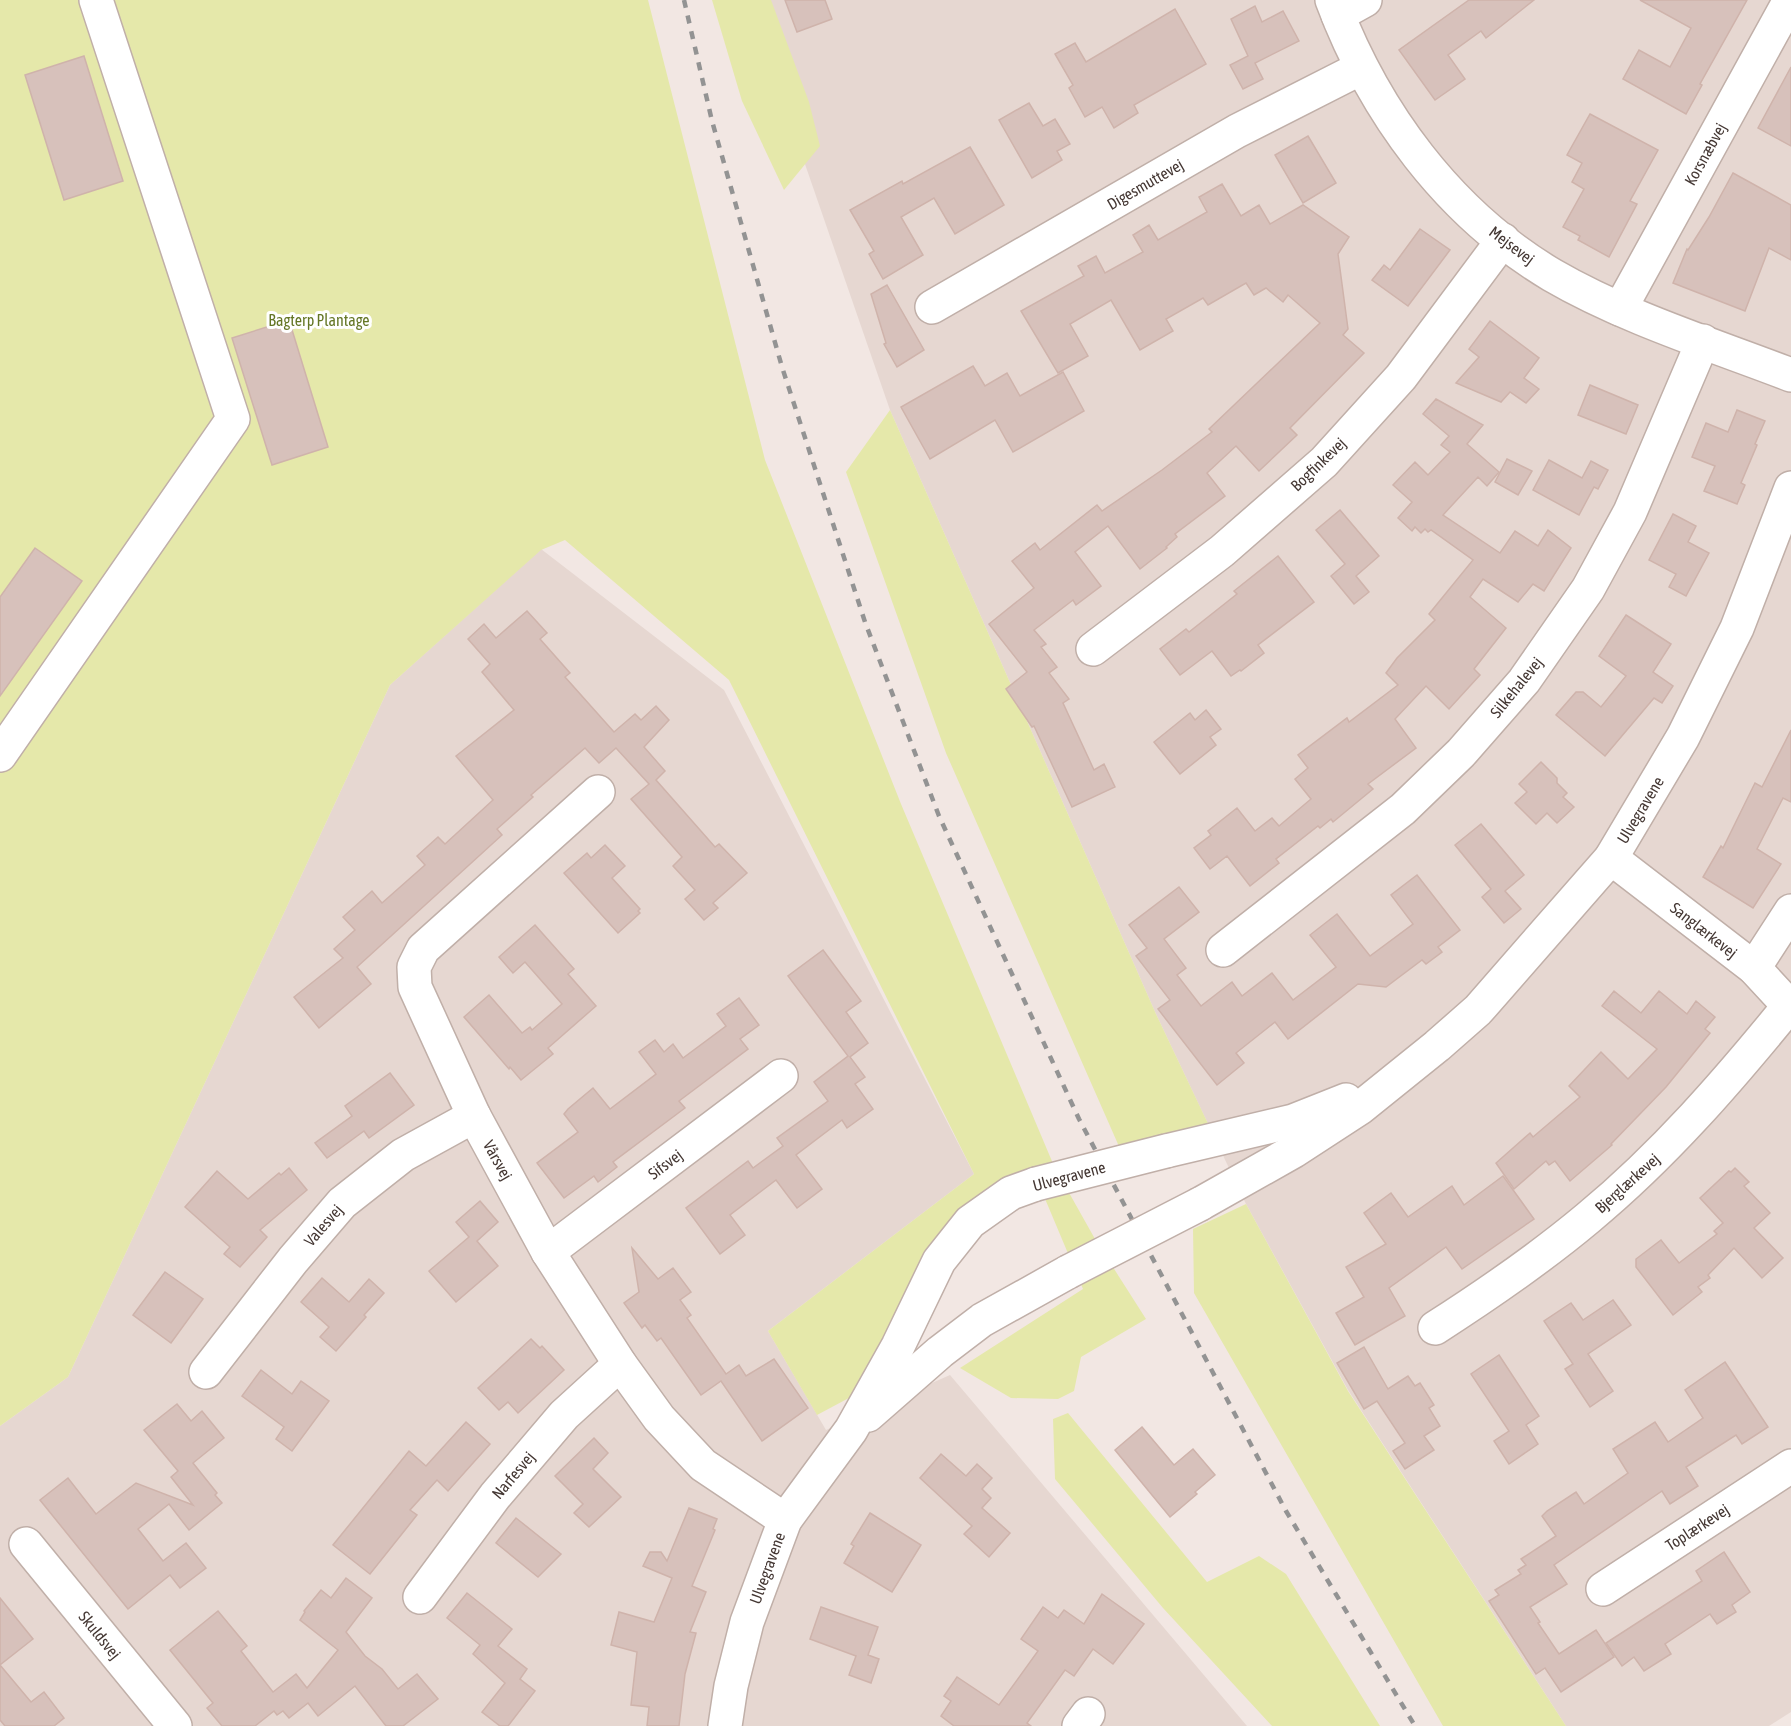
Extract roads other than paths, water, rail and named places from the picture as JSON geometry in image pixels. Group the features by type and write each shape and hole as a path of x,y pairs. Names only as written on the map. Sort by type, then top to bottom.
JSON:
{"street":[{"path":"0,755 233,419 96,0"},
{"name":"Korsnæbvej","path":"1620,309 1790,0"},
{"name":"Mejsevej","path":"1345,5 1360,68 1386,112 1445,189 1503,240 1552,275 1620,309 1791,375"},
{"name":"Digesmuttevej","path":"932,307 1237,131 1360,68"},
{"name":"Bogfinkevej","path":"1093,649 1222,551 1324,462 1401,377 1503,240"},
{"name":"Silkehalevej","path":"1223,950 1402,809 1461,753 1524,681 1588,589 1630,512 1703,341"},
{"name":"Ulvegravene","path":"851,1430 940,1352 982,1320 1068,1272 1200,1204 1294,1151 1351,1114 1478,1010 1611,858 1683,737 1737,628 1791,488"},
{"name":"Vårsvej","path":"597,792 423,949 414,967 415,987 474,1116 548,1252 620,1364 659,1418 703,1465 785,1520"},
{"name":"Sanglærkevej","path":"1611,858 1754,968 1790,1007"},
{"path":"1754,968 1791,911"},
{"name":"Bjerglærkevej","path":"1435,1328 1515,1275 1588,1218 1653,1159 1728,1081 1790,1007"},
{"name":"Ulvegravene","path":"725,1726 731,1686 747,1622 785,1520 851,1430 898,1346 939,1261 970,1222 1011,1193 1036,1184 1293,1121 1357,1096 1402,1073"},
{"name":"Sifsvej","path":"548,1252 781,1076"},
{"name":"Valesvej","path":"206,1372 293,1260 342,1203 403,1155 474,1116"},
{"name":"Narfesvej","path":"420,1597 495,1496 564,1415 620,1364"},
{"name":"Toplærkevej","path":"1602,1589 1791,1466"},
{"name":"Skuldsvej","path":"26,1544 175,1726"}],"railway":[{"path":"684,0 712,121 782,367 865,622 939,816 1079,1119 1286,1511 1415,1726"}],"park label":[{"name":"Bagterp Plantage","path":"319,320"}]}
